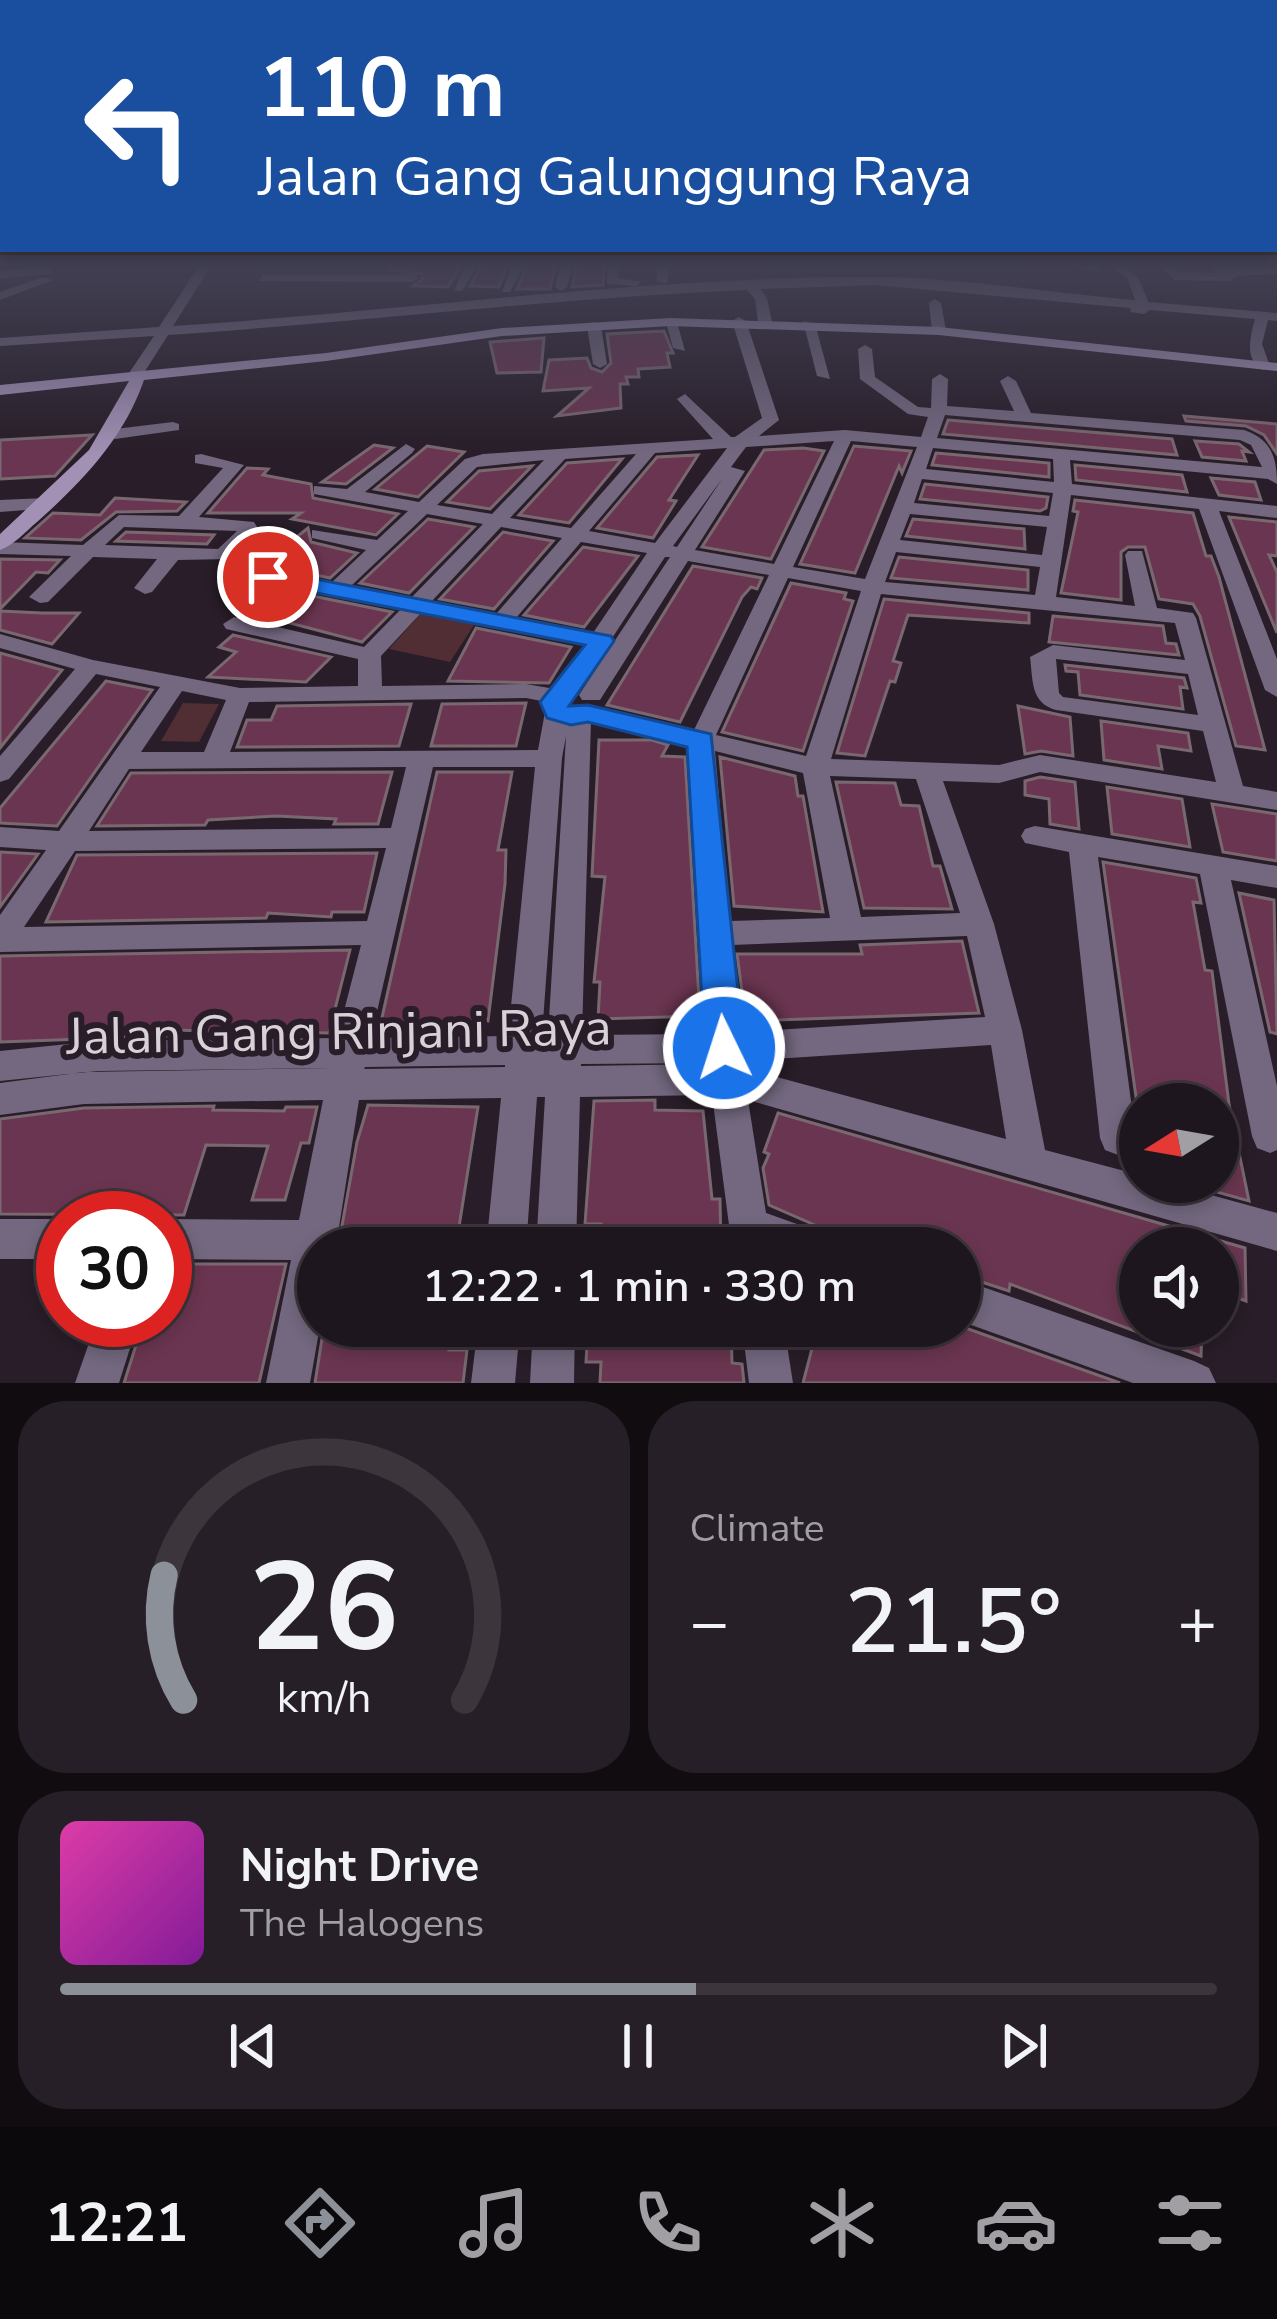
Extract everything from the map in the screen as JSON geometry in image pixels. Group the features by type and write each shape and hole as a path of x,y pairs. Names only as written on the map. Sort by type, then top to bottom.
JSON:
{"main road":[{"path":"5,390 133,376 198,379 442,340 577,328"},
{"path":"882,328 1270,366"},
{"path":"0,546 37,504 80,475 115,434 136,383 133,376"}],"street":[{"path":"133,376 169,328"},
{"path":"0,342 248,328"},
{"path":"289,361 295,328"},
{"path":"439,328 442,340"},
{"path":"594,328 600,364"},
{"path":"672,328 680,348"},
{"path":"508,1227 549,758 602,641 660,549 745,438 769,424 772,415 741,328"},
{"path":"809,328 824,376"},
{"path":"1264,328 1255,344 1270,366"},
{"path":"865,349 868,379 914,410 1244,435 1258,442 1276,476"},
{"path":"848,929 815,767 873,587 928,444 938,412 940,379"},
{"path":"1009,382 1026,418"},
{"path":"686,399 745,438"},
{"path":"115,434 173,427"},
{"path":"749,1227 726,1064 701,741 844,435"},
{"path":"335,590 475,461 745,438 844,435 1276,476"},
{"path":"557,1227 573,704 685,553 745,438"},
{"path":"501,622 652,446"},
{"path":"350,496 406,449"},
{"path":"370,693 370,655 560,454"},
{"path":"1044,602 1063,488 1061,454"},
{"path":"184,522 236,466 201,459"},
{"path":"916,473 1277,512"},
{"path":"320,490 873,587 1184,618 1232,794"},
{"path":"0,506 37,504"},
{"path":"0,532 37,504"},
{"path":"1207,505 1277,690"},
{"path":"903,508 1056,522"},
{"path":"0,546 91,551 171,555 224,555 249,528 121,520 91,551 40,597"},
{"path":"319,535 382,547"},
{"path":"889,545 1050,562"},
{"path":"146,588 171,555"},
{"path":"1135,555 1147,612"},
{"path":"268,577 602,641"},
{"path":"235,624 370,655"},
{"path":"3,647 240,694 526,691 701,741 815,767 999,774 1040,763 1277,800"},
{"path":"1198,668 1052,652 1042,657 1052,701 1211,724"},
{"path":"0,773 90,666"},
{"path":"0,939 177,680"},
{"path":"214,760 240,694"},
{"path":"318,1227 347,1068 422,757"},
{"path":"122,761 549,758"},
{"path":"927,773 979,925 1005,1030 1029,1166"},
{"path":"1035,836 1277,877"},
{"path":"0,837 67,841 402,838"},
{"path":"1082,844 1118,1138"},
{"path":"1214,866 1270,1136"},
{"path":"716,934 979,925"},
{"path":"0,939 379,933"},
{"path":"726,1064 1005,1030"},
{"path":"726,1064 1029,1166 1277,1232"},
{"name":"Jalan Gang Rinjani Raya","path":"0,1066 91,1072 726,1064"},
{"name":"Jalan Gang Rinjani Raya","path":"0,1099 91,1072"},
{"path":"0,1239 36,1239"},
{"path":"192,1240 297,1240"},
{"path":"981,1307 1194,1383"},
{"path":"288,1383 297,1337"},
{"path":"97,1383 109,1347"},
{"path":"493,1383 497,1347"},
{"path":"552,1383 553,1347"},
{"path":"766,1347 771,1383"}],"shaded area":[{"path":"424,610 476,622 450,662 389,649"},
{"path":"183,703 219,704 199,742 161,741"}],"building":[{"path":"664,331 673,353 667,353 670,367 638,369 639,377 626,377 628,384 620,384 621,408 557,416 589,388 543,391 549,360 587,358 591,368 602,372 611,363 607,334"},
{"path":"544,338 541,372 497,373 490,342"},
{"path":"1184,416 1277,424 1277,454 1264,435 1246,426 1186,421"},
{"path":"948,420 1172,439 1177,455 943,434"},
{"path":"92,435 55,476 0,479 0,440"},
{"path":"1195,441 1239,444 1249,452 1242,451 1246,461 1202,457"},
{"path":"374,445 393,448 346,484 322,482"},
{"path":"427,446 464,452 418,497 375,489"},
{"path":"854,446 911,451 902,473 899,466 855,573 800,564"},
{"path":"764,450 824,451 771,559 702,547"},
{"path":"936,453 1049,463 1049,477 932,465"},
{"path":"698,455 669,500 676,501 653,538 597,528 657,457"},
{"path":"622,459 569,523 519,515 567,463"},
{"path":"1075,465 1182,475 1187,492 1076,480"},
{"path":"532,466 490,509 447,502 479,471"},
{"path":"247,468 268,469 263,475 311,484 313,498 398,514 376,535 292,519 301,513 208,513"},
{"path":"1211,478 1255,482 1261,500 1219,495"},
{"path":"925,484 1048,497 1046,508 1040,511 920,499"},
{"path":"115,498 186,502 177,511 116,512 81,540 25,538 53,513 100,515"},
{"path":"1075,500 1193,513 1206,556 1211,556 1219,577 1265,750 1236,746 1200,616 1193,604 1159,599 1145,547 1121,552 1121,600 1061,593 1078,512 1073,511"},
{"path":"1229,517 1277,522 1277,556 1269,555 1277,572 1277,633"},
{"path":"428,519 474,527 409,593 360,583"},
{"path":"913,519 1024,529 1025,549 906,536"},
{"path":"308,528 311,542 357,553 330,578 263,564"},
{"path":"126,532 214,535 207,544 116,541"},
{"path":"503,532 553,541 494,609 440,599"},
{"path":"583,547 638,556 584,627 524,615"},
{"path":"899,557 1028,570 1028,590 891,578"},
{"path":"0,559 60,560 48,573 36,572 0,609"},
{"path":"693,566 762,578 757,589 751,587 742,597 680,722 607,705"},
{"path":"791,583 846,593 844,599 853,601 803,751 722,732"},
{"path":"263,586 392,612 362,642 237,609"},
{"path":"884,599 1029,613 1029,623 908,615 893,661 901,663 895,682 890,681 865,756 837,753"},
{"path":"0,611 79,613 52,644 0,630"},
{"path":"1053,616 1163,626 1166,643 1176,644 1179,655 1049,642"},
{"path":"476,628 571,647 549,683 448,681"},
{"path":"233,635 331,657 306,682 208,677 236,652 219,647"},
{"path":"0,653 62,670 0,748"},
{"path":"1065,665 1184,678 1187,688 1180,687 1183,709 1080,695 1078,672 1066,671"},
{"path":"106,681 152,690 57,826 0,823 0,808"},
{"path":"526,703 516,746 431,746 442,704"},
{"path":"411,704 399,746 237,747 247,720 271,720 277,706"},
{"path":"1018,706 1070,717 1073,756 1041,751 1025,754"},
{"path":"1101,721 1188,733 1191,751 1158,746 1162,769 1104,760"},
{"path":"599,740 652,740 668,745 662,756 685,757 700,1016 598,1019 600,982 594,982 605,877 592,876"},
{"path":"720,757 795,776 798,796 803,796 823,912 734,906"},
{"path":"392,772 378,824 276,816 208,820 205,825 97,826 131,773"},
{"path":"437,772 512,772 498,850 506,850 505,884 488,1021 381,1022"},
{"path":"1040,777 1075,782 1079,829 1050,824 1049,799 1025,795 1025,781"},
{"path":"836,782 895,783 901,805 919,806 933,866 940,866 952,909 864,908"},
{"path":"1107,787 1182,799 1190,847 1112,834"},
{"path":"1212,804 1277,814 1277,861 1223,852"},
{"path":"0,852 38,854 0,907"},
{"path":"377,853 364,912 332,912 331,917 268,913 266,918 46,922 77,855"},
{"path":"1103,862 1196,878 1201,903 1193,902 1205,970 1212,971 1226,1083 1134,1083"},
{"path":"1239,893 1274,900 1277,1034 1270,1032"},
{"path":"962,941 979,1013 746,1021 737,954 862,954 860,945"},
{"path":"350,950 329,1033 168,1030 167,1036 0,1042 0,956"},
{"path":"655,1100 655,1110 703,1111 712,1199 720,1199 721,1227 585,1224 594,1101"},
{"path":"368,1105 478,1107 459,1227 342,1227"},
{"path":"214,1106 213,1110 284,1111 286,1107 317,1107 309,1143 301,1143 285,1200 252,1200 268,1146 206,1145 192,1191 36,1191 36,1214 0,1214 0,1119 84,1108"},
{"path":"778,1113 1172,1227 1119,1227 1119,1325 1010,1284 1009,1291 981,1282 981,1227 819,1227 769,1205 763,1168 769,1154 764,1152"},
{"path":"1239,1152 1249,1201 1239,1198"},
{"path":"1239,1246 1245,1248 1246,1301 1239,1298"},
{"path":"192,1264 286,1264 259,1383 124,1383 135,1347 192,1347"},
{"path":"981,1333 1120,1383 803,1383 812,1347 981,1347"},
{"path":"321,1347 467,1350 463,1383 315,1383"},
{"path":"587,1347 732,1347 732,1363 742,1364 744,1383 600,1383 601,1362 586,1362"},
{"path":"1177,1347 1201,1347 1201,1356"}],"route":[{"path":"268,577 602,641 557,697 557,712 571,717 588,713 701,741 724,1048"}]}
